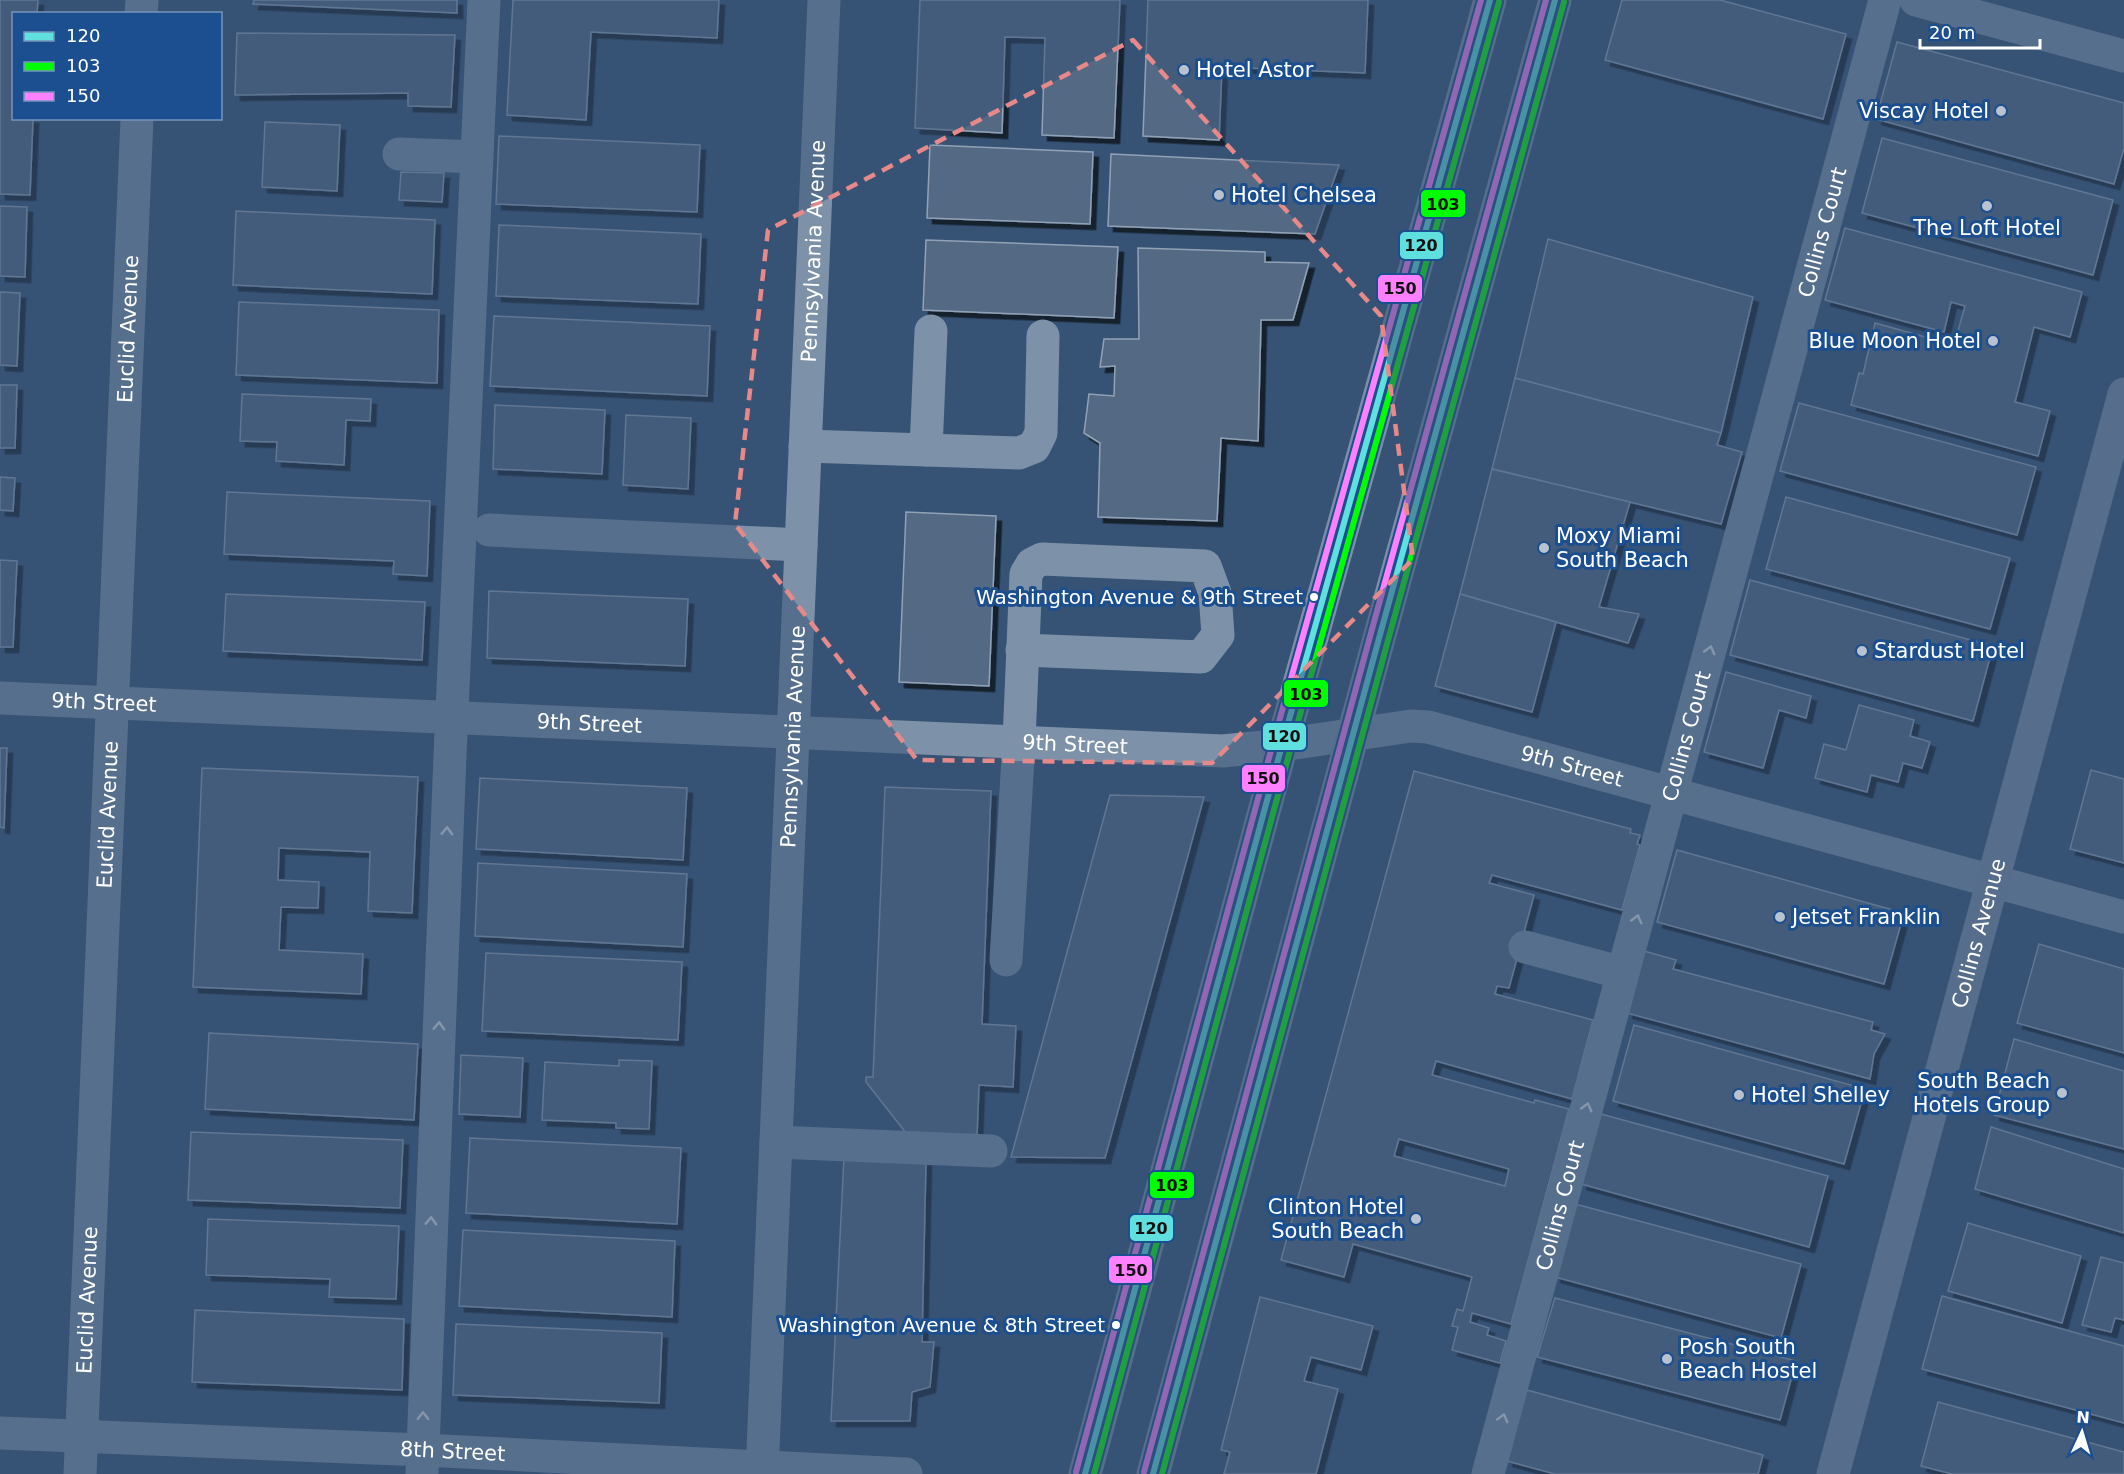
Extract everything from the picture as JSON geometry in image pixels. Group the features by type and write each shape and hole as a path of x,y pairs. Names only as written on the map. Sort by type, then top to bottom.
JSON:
{"main road":[{"path":"1085,1474 1282,745 1490,0"},
{"path":"1153,1474 1555,0"},
{"name":"Collins Avenue","path":"1833,1474 1992,879 2119,435 2124,394"}],"street":[{"path":"422,1462 484,0"},
{"name":"Pennsylvania Avenue","path":"762,1470 824,0"},
{"name":"Collins Court","path":"1488,1474 1885,0"},
{"path":"1916,0 2124,56"},
{"name":"Euclid Avenue","path":"80,1474 137,120"},
{"path":"399,154 477,158"},
{"path":"926,450 931,331"},
{"path":"805,446 1019,453 1034,447 1041,433 1043,336"},
{"path":"489,530 801,545"},
{"path":"1006,960 1019,741 1022,650 1026,574 1032,564 1042,559 1205,566 1215,592 1218,635 1201,657 1022,650"},
{"name":"9th Street","path":"0,698 1222,751 1282,745 1411,726 1428,727 1992,879 2124,917"},
{"path":"1525,947 1623,973"},
{"path":"776,1142 991,1151"},
{"name":"8th Street","path":"0,1433 82,1436 422,1462 906,1474"}],"highlighted area":[{"path":"1133,40 1381,316 1413,559 1212,763 917,760 735,524 768,230"}],"building":[{"path":"0,0 38,0 37,12 12,12 12,120 33,120 30,195 0,194"},
{"path":"254,0 457,0 457,13 253,4"},
{"path":"513,0 719,0 717,38 591,32 586,120 507,115"},
{"path":"920,0 1120,0 1114,138 1042,135 1045,38 1005,37 1002,133 915,128"},
{"name":"Hotel Astor","path":"1148,0 1368,0 1365,73 1222,67 1219,140 1143,136"},
{"path":"1622,0 1720,0 1846,34 1823,119 1605,60"},
{"path":"237,33 455,35 451,107 408,106 408,93 235,95"},
{"name":"Viscay Hotel","path":"1897,42 2124,103 2124,148 2114,184 1876,119"},
{"path":"265,122 340,125 337,191 262,187"},
{"path":"499,136 700,145 697,212 496,204"},
{"name":"The Loft Hotel","path":"1882,138 2113,200 2093,275 1862,213"},
{"path":"930,145 1093,152 1090,224 927,218"},
{"name":"Hotel Chelsea","path":"1111,154 1339,165 1315,234 1108,226"},
{"path":"401,172 444,173 442,202 399,200"},
{"path":"0,206 27,207 25,277 0,276"},
{"path":"236,211 435,220 432,294 233,285"},
{"path":"499,225 701,234 698,304 496,296"},
{"name":"Blue Moon Hotel","path":"1845,228 2082,292 2070,337 2034,327 2015,402 2050,411 2038,456 1851,405 1859,373 1863,374 1875,323 1954,345 1965,306 1951,302 1944,332 1825,300"},
{"path":"1548,239 1753,297 1721,433 1515,378"},
{"path":"926,240 1118,247 1114,318 923,310"},
{"path":"1138,248 1265,252 1265,262 1309,263 1293,320 1261,320 1258,441 1221,438 1217,521 1098,517 1100,443 1084,433 1089,394 1114,396 1115,366 1100,367 1104,339 1139,339"},
{"path":"0,292 20,293 17,366 0,365"},
{"path":"239,302 439,310 437,383 236,375"},
{"path":"494,316 710,326 707,396 490,386"},
{"path":"1515,378 1721,433 1717,445 1742,452 1721,524 1492,469"},
{"path":"0,385 17,385 15,448 0,448"},
{"path":"242,394 371,399 370,421 346,420 344,465 276,461 277,442 240,441"},
{"path":"1799,403 2036,467 2017,535 1780,471"},
{"path":"495,405 605,410 602,474 493,469"},
{"path":"626,415 691,418 688,489 623,485"},
{"name":"Moxy Miami South Beach","path":"1492,469 1630,502 1599,607 1639,614 1628,643 1460,594"},
{"path":"0,477 15,478 13,511 0,510"},
{"path":"227,492 430,501 427,576 393,574 394,561 224,554"},
{"path":"1786,497 2010,558 1990,629 1766,569"},
{"path":"906,512 996,516 989,686 899,682"},
{"path":"0,560 17,561 13,647 0,647"},
{"name":"Stardust Hotel","path":"1750,580 1993,646 1973,721 1730,655"},
{"path":"489,591 688,599 685,666 487,658"},
{"path":"226,594 425,602 422,660 223,651"},
{"path":"1460,594 1556,622 1532,712 1435,686"},
{"path":"1726,672 1811,696 1806,718 1779,710 1763,768 1704,752"},
{"path":"1859,705 1914,720 1910,736 1930,742 1922,768 1903,763 1898,782 1871,775 1867,792 1815,778 1824,744 1846,750"},
{"path":"0,748 7,748 4,828 0,827"},
{"path":"202,768 418,777 412,913 368,911 370,852 279,848 278,880 319,882 318,908 281,907 279,950 363,954 361,994 193,987"},
{"path":"2091,770 2124,779 2124,863 2070,849"},
{"path":"1414,771 1631,829 1630,833 1640,835 1637,844 1640,845 1622,910 1492,875 1489,883 1534,895 1509,988 1497,986 1495,994 1593,1020 1572,1099 1436,1061 1432,1075 1534,1103 1535,1100 1569,1109 1511,1324 1472,1313 1470,1322 1489,1328 1487,1335 1506,1341 1500,1363 1452,1350 1458,1327 1452,1326 1457,1309 1463,1311 1472,1277 1353,1244 1344,1277 1281,1260","holes":["1399,1139 1509,1169 1505,1186 1394,1156"]},
{"path":"480,778 687,788 683,860 476,849"},
{"path":"885,787 991,791 982,1024 1016,1026 1013,1087 979,1085 977,1136 906,1133 866,1082 866,1077 873,1077"},
{"path":"1110,795 1204,797 1105,1158 1011,1157"},
{"name":"Jetset Franklin","path":"1677,850 1904,913 1884,984 1657,922"},
{"path":"478,863 687,874 683,947 475,936"},
{"path":"2039,944 2124,969 2124,1053 2017,1023"},
{"path":"1644,951 1676,960 1673,969 1873,1022 1871,1030 1885,1034 1874,1054 1870,1079 1627,1013"},
{"path":"486,953 682,962 678,1040 482,1031"},
{"name":"Hotel Shelley","path":"1634,1025 1865,1089 1844,1164 1613,1101"},
{"path":"209,1033 418,1044 414,1120 205,1109"},
{"name":"South Beach Hotels Group","path":"2014,1039 2124,1071 2124,1149 1994,1115"},
{"path":"461,1055 523,1058 520,1117 459,1114"},
{"path":"619,1060 652,1061 649,1129 616,1128 616,1123 542,1120 545,1062 619,1066"},
{"path":"1601,1114 1828,1176 1809,1247 1581,1184"},
{"path":"1991,1127 2124,1169 2124,1233 1975,1189"},
{"path":"191,1132 403,1140 400,1208 188,1200"},
{"path":"470,1138 681,1148 677,1224 466,1213"},
{"path":"844,1156 926,1161 922,1342 934,1342 930,1387 912,1392 910,1421 831,1421"},
{"path":"1575,1204 1801,1264 1781,1338 1555,1277"},
{"path":"208,1219 399,1226 396,1299 329,1297 330,1279 206,1275"},
{"path":"1968,1223 2081,1256 2062,1323 1948,1291"},
{"path":"463,1230 675,1241 672,1317 459,1306"},
{"path":"2101,1257 2124,1263 2124,1320 2115,1318 2111,1332 2082,1325"},
{"path":"1942,1296 2124,1346 2124,1423 1922,1369"},
{"path":"1260,1297 1373,1326 1361,1370 1311,1357 1304,1381 1338,1389 1316,1474 1224,1474 1230,1452 1221,1450"},
{"name":"Posh South Beach Hostel","path":"1555,1298 1796,1361 1780,1420 1537,1357"},
{"path":"195,1310 404,1319 402,1390 192,1382"},
{"path":"456,1324 662,1333 659,1403 453,1395"},
{"path":"1527,1390 1763,1455 1758,1474 1555,1474 1507,1461"},
{"path":"1938,1402 2124,1452 2124,1474 1952,1474 1921,1466"}],"transit line":[{"name":"150","path":"1076,1472 1273,743 1481,0"},
{"name":"120","path":"1085,1474 1282,745 1490,0"},
{"name":"150","path":"1144,1472 1369,640 1546,0"},
{"name":"120","path":"1153,1474 1378,642 1555,0"},
{"name":"103","path":"1094,1474 1291,747 1499,2"},
{"name":"103","path":"1162,1474 1564,2"}],"place":[{"name":"Hotel Astor","path":"1184,70"},
{"name":"Viscay Hotel","path":"2001,111"},
{"name":"Hotel Chelsea","path":"1219,195"},
{"name":"The Loft Hotel","path":"1987,206"},
{"name":"Blue Moon Hotel","path":"1993,341"},
{"name":"Moxy Miami South Beach","path":"1544,548"},
{"name":"Washington Avenue & 9th Street","path":"1314,597"},
{"name":"Stardust Hotel","path":"1862,651"},
{"name":"Jetset Franklin","path":"1780,917"},
{"name":"South Beach Hotels Group","path":"2062,1093"},
{"name":"Hotel Shelley","path":"1739,1095"},
{"name":"Clinton Hotel South Beach","path":"1416,1219"},
{"name":"Washington Avenue & 8th Street","path":"1116,1325"},
{"name":"Posh South Beach Hostel","path":"1667,1359"}]}
